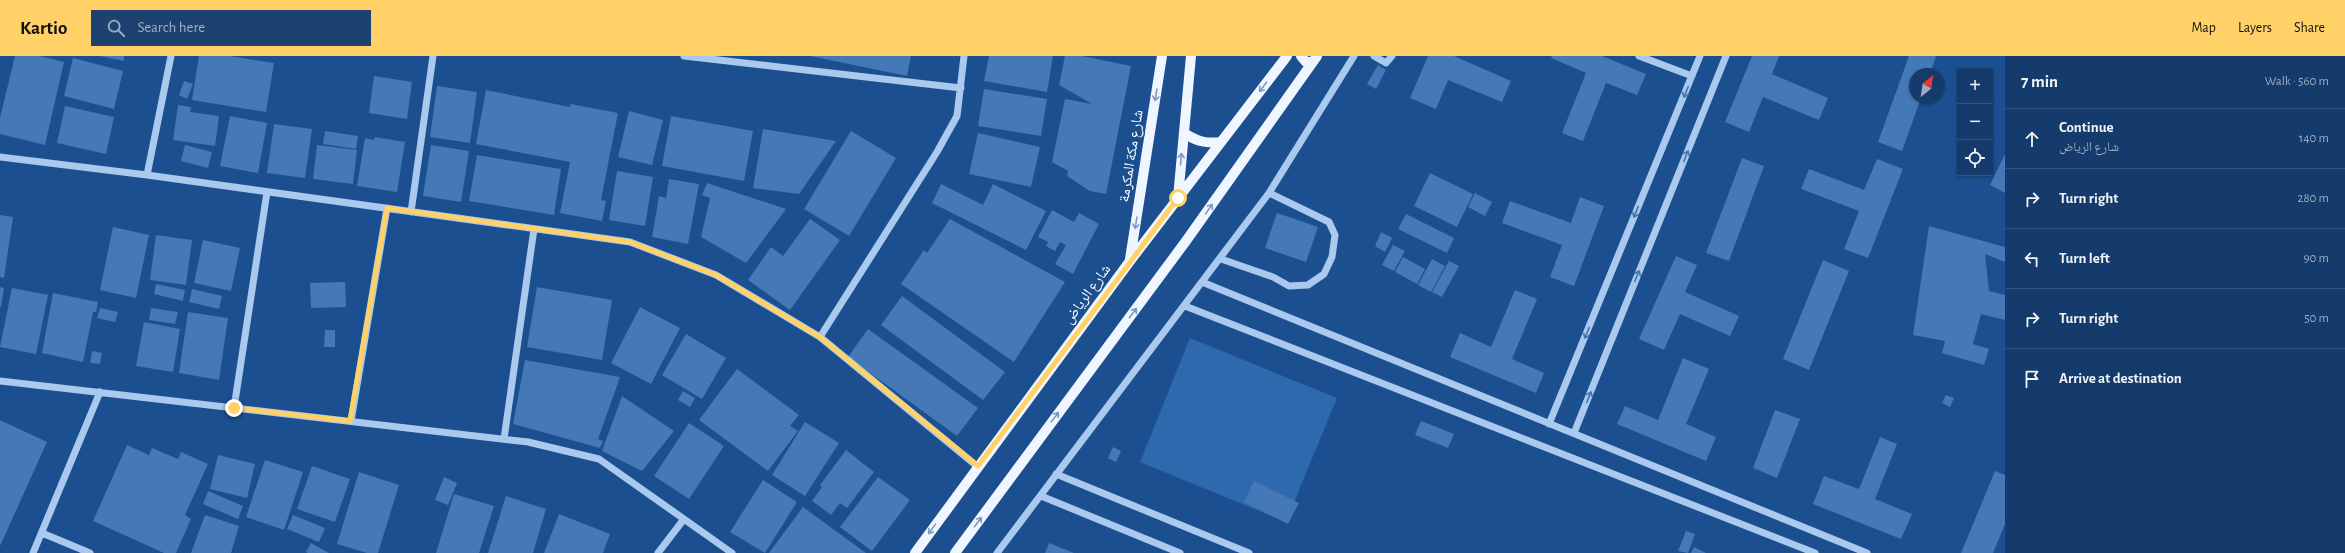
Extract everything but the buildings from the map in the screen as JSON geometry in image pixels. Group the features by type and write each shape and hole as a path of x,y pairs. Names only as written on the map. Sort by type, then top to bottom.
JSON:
{"main road":[{"name":"شارع مكة المكرمة","path":"1130,261 1162,56"},
{"path":"1178,198 1191,56"},
{"name":"شارع الرياض","path":"915,553 1130,261 1287,56"},
{"path":"1301,56 1306,62 1314,59"},
{"path":"955,553 1186,241 1314,59"},
{"path":"1184,133 1201,142 1210,144 1221,142"}],"street":[{"path":"147,175 171,56"},
{"path":"410,212 433,56"},
{"path":"684,56 961,88"},
{"path":"820,337 938,152 957,116 964,56"},
{"path":"997,553 1221,259 1269,193 1354,56"},
{"path":"1374,56 1386,63 1392,56"},
{"path":"1639,56 1692,76"},
{"path":"1549,424 1700,56"},
{"path":"1574,433 1726,56"},
{"path":"0,157 147,175 630,242 716,275 820,337 978,466"},
{"path":"234,408 267,192"},
{"path":"1221,259 1273,276 1289,286 1308,284 1324,274 1332,257 1335,235 1329,222 1269,193"},
{"path":"350,421 387,208"},
{"path":"504,439 534,229"},
{"path":"1202,282 1867,553"},
{"path":"1185,306 1815,553"},
{"path":"0,381 528,442 599,459 732,553"},
{"path":"33,553 100,392"},
{"path":"1056,474 1249,553"},
{"path":"1040,496 1180,553"},
{"path":"658,553 684,519"},
{"path":"42,533 90,553"}],"shaded area":[{"path":"1190,338 1337,398 1286,522 1140,462"}],"route":[{"path":"234,408 350,421 387,208 630,242 716,275 820,337 978,466 1178,198"}]}
